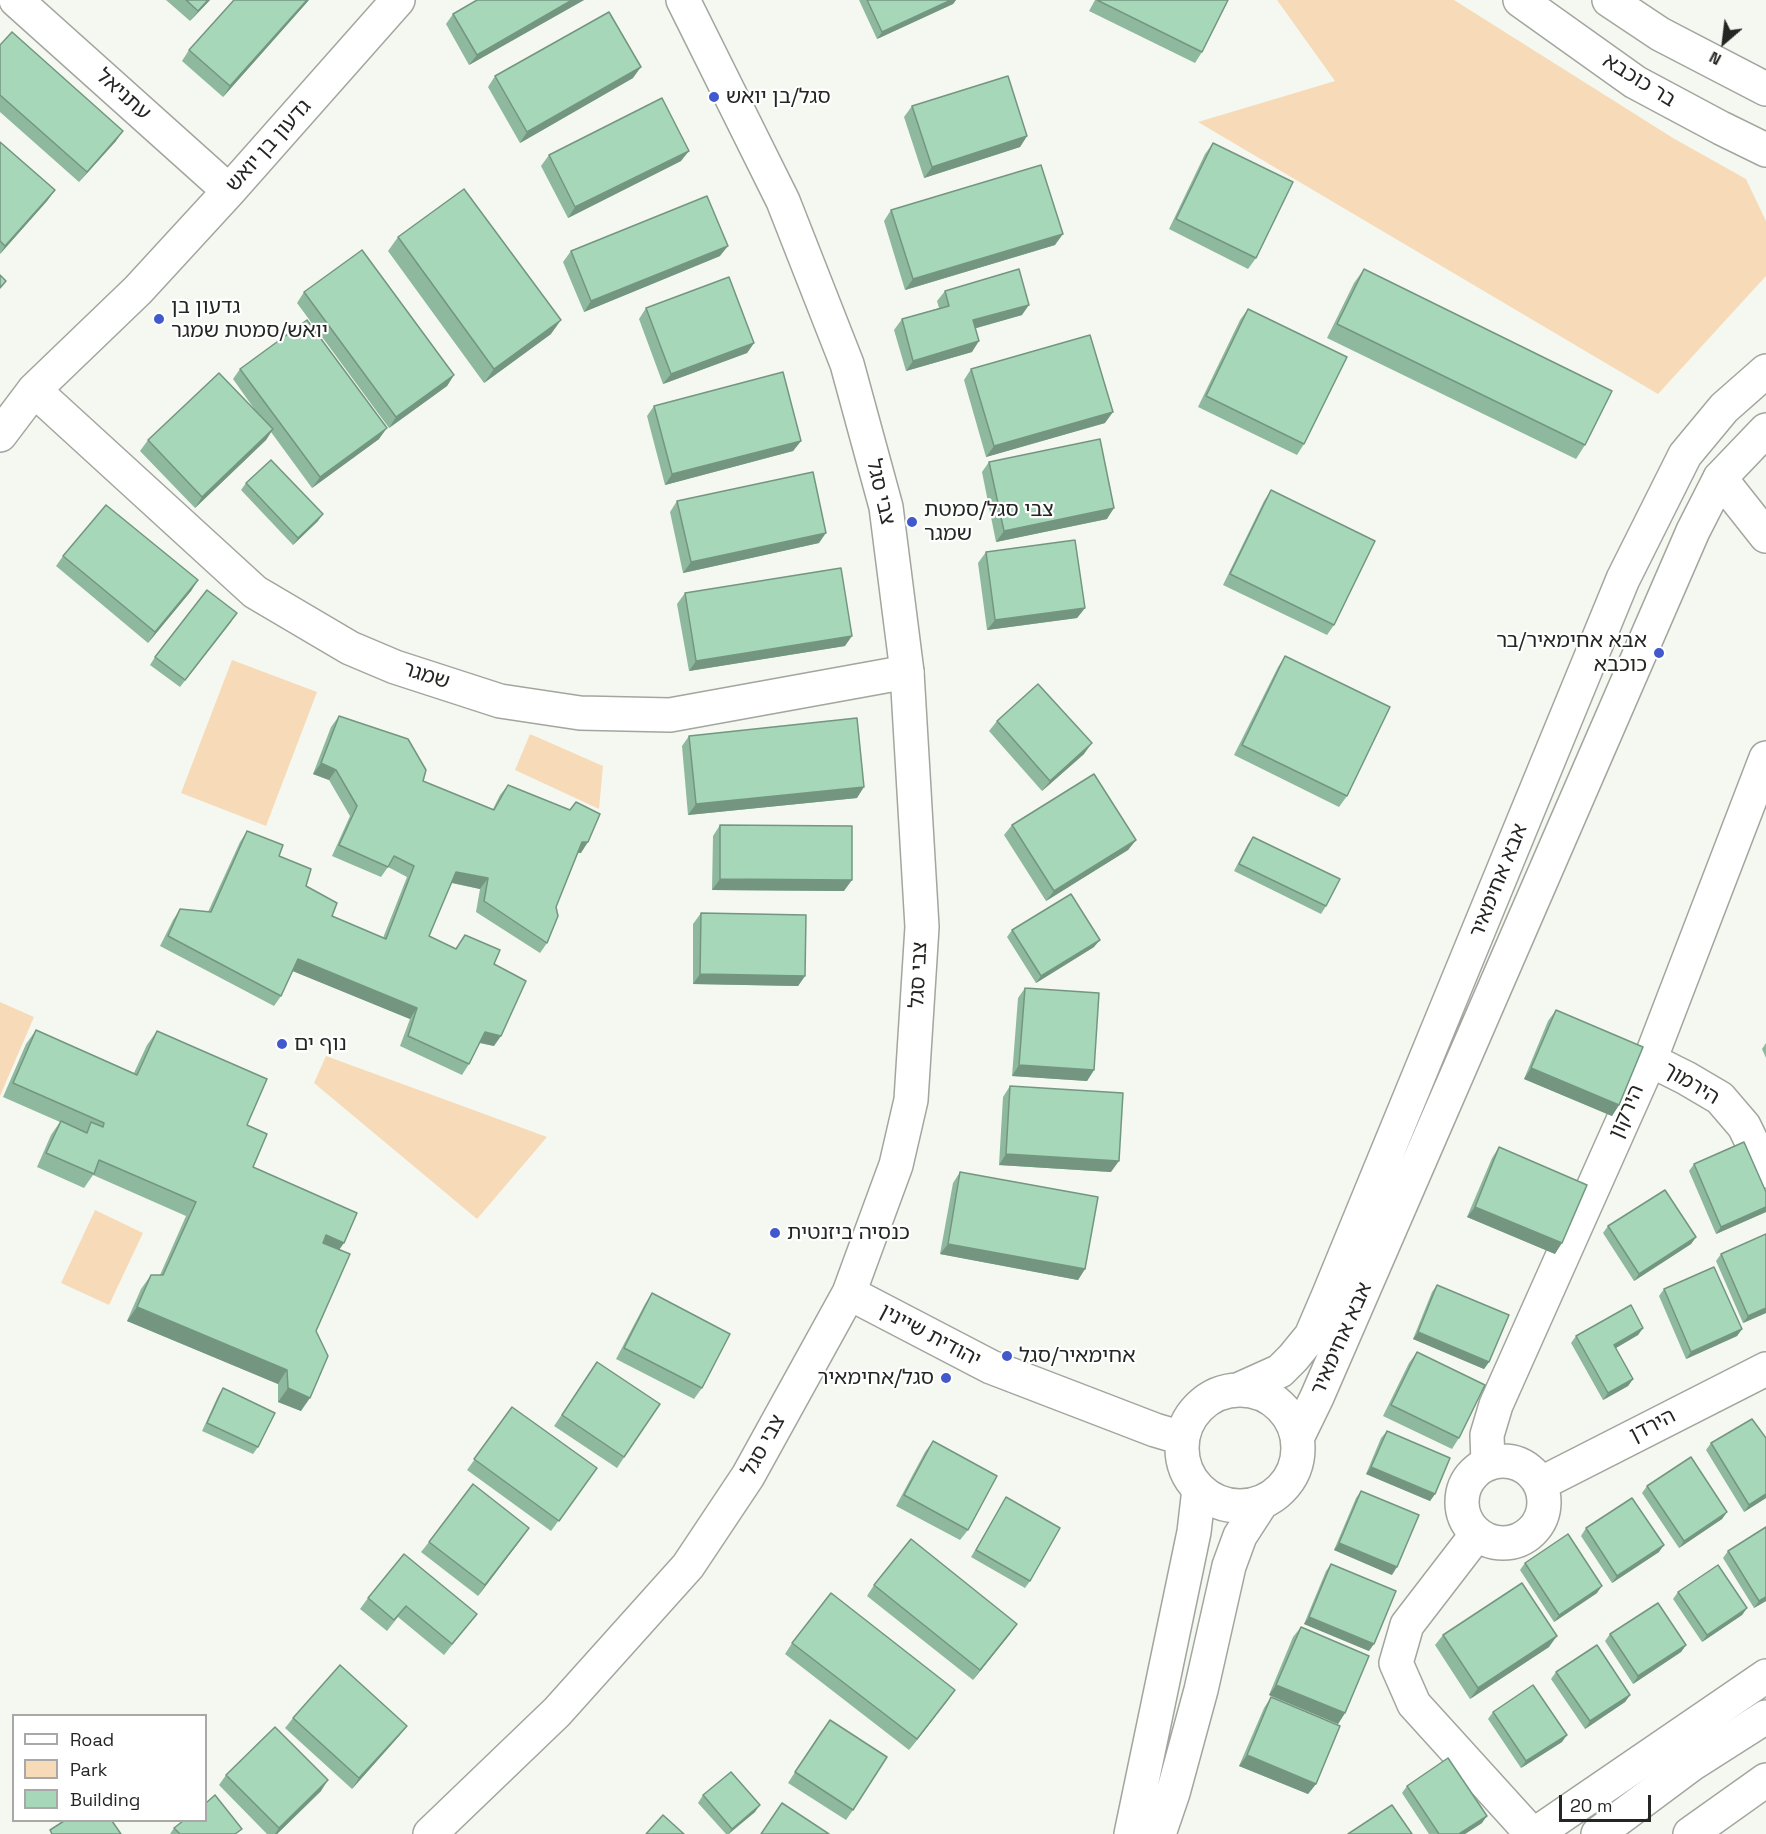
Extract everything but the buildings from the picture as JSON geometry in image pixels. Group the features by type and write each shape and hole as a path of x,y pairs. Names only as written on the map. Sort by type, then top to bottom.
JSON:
{"street":[{"name":"עתניאל","path":"16,0 230,190"},
{"name":"גדעון בן יואש","path":"0,449 138,290 398,0"},
{"name":"צבי סגל","path":"430,1834 557,1712 688,1566 748,1476 849,1293 896,1165 911,1100 922,927 907,672 886,507 847,364 783,201 683,0"},
{"name":"בר כוכבא","path":"1520,0 1635,82 1766,150"},
{"path":"1609,0 1660,34 1766,89"},
{"path":"1721,128 1766,161"},
{"name":"אבא אחימאיר","path":"1240,1389 1280,1371 1311,1336 1623,579 1685,455 1724,408 1766,371"},
{"name":"גדעון בן יואש","path":"0,435 43,398"},
{"name":"שמגר","path":"43,398 255,592 350,648 395,667 500,701 580,713 670,715 907,672"},
{"name":"אבא אחימאיר","path":"1298,1436 1693,531 1720,478 1766,430"},
{"path":"1720,478 1766,536"},
{"name":"הירקון","path":"1488,1464 1487,1435 1496,1405 1650,1060 1766,758"},
{"name":"הירמוך","path":"1650,1060 1686,1077 1720,1098 1744,1126 1766,1171"},
{"name":"יהודית שיינין","path":"849,1293 991,1367 1155,1430 1182,1438"},
{"name":"הירדן","path":"1540,1484 1766,1369"},
{"path":"1240,1389 1266,1394 1289,1414 1298,1436 1299,1450 1295,1468 1285,1486 1262,1502 1247,1506 1232,1506 1213,1500 1199,1490 1183,1463 1182,1438 1188,1420 1199,1405 1214,1395 1240,1389"},
{"path":"1500,1461 1524,1466 1540,1484 1543,1508 1540,1520 1533,1530 1512,1542 1488,1540 1477,1534 1463,1514 1463,1489 1477,1470 1488,1464 1500,1461"},
{"path":"1131,1834 1194,1532 1199,1490"},
{"path":"1159,1834 1173,1793 1201,1690 1229,1566 1240,1536 1262,1502"},
{"path":"1477,1534 1407,1625 1396,1663 1414,1704 1534,1834 1766,1676"},
{"path":"1598,1834 1692,1764 1766,1717"},
{"path":"1690,1834 1766,1780"}],"green space":[{"path":"1277,0 1454,0 1673,138 1746,179 1766,221 1766,276 1658,394 1198,122 1335,81"},
{"path":"232,660 317,692 266,826 181,793"},
{"path":"530,734 603,766 599,809 515,770"},
{"path":"0,1002 34,1017 0,1096"},
{"path":"326,1056 547,1137 477,1219 314,1083"},
{"path":"95,1210 143,1233 109,1305 61,1283"}],"place":[{"name":"סגל/בן יואש","path":"714,97"},
{"name":"גדעון בן יואש/סמטת שמגר","path":"159,319"},
{"name":"צבי סגל/סמטת שמגר","path":"912,522"},
{"name":"אבא אחימאיר/בר כוכבא","path":"1659,653"},
{"name":"נוף ים","path":"282,1044"},
{"name":"כנסיה ביזנטית","path":"775,1233"},
{"name":"אחימאיר/סגל","path":"1007,1356"},
{"name":"סגל/אחימאיר","path":"946,1378"}]}
